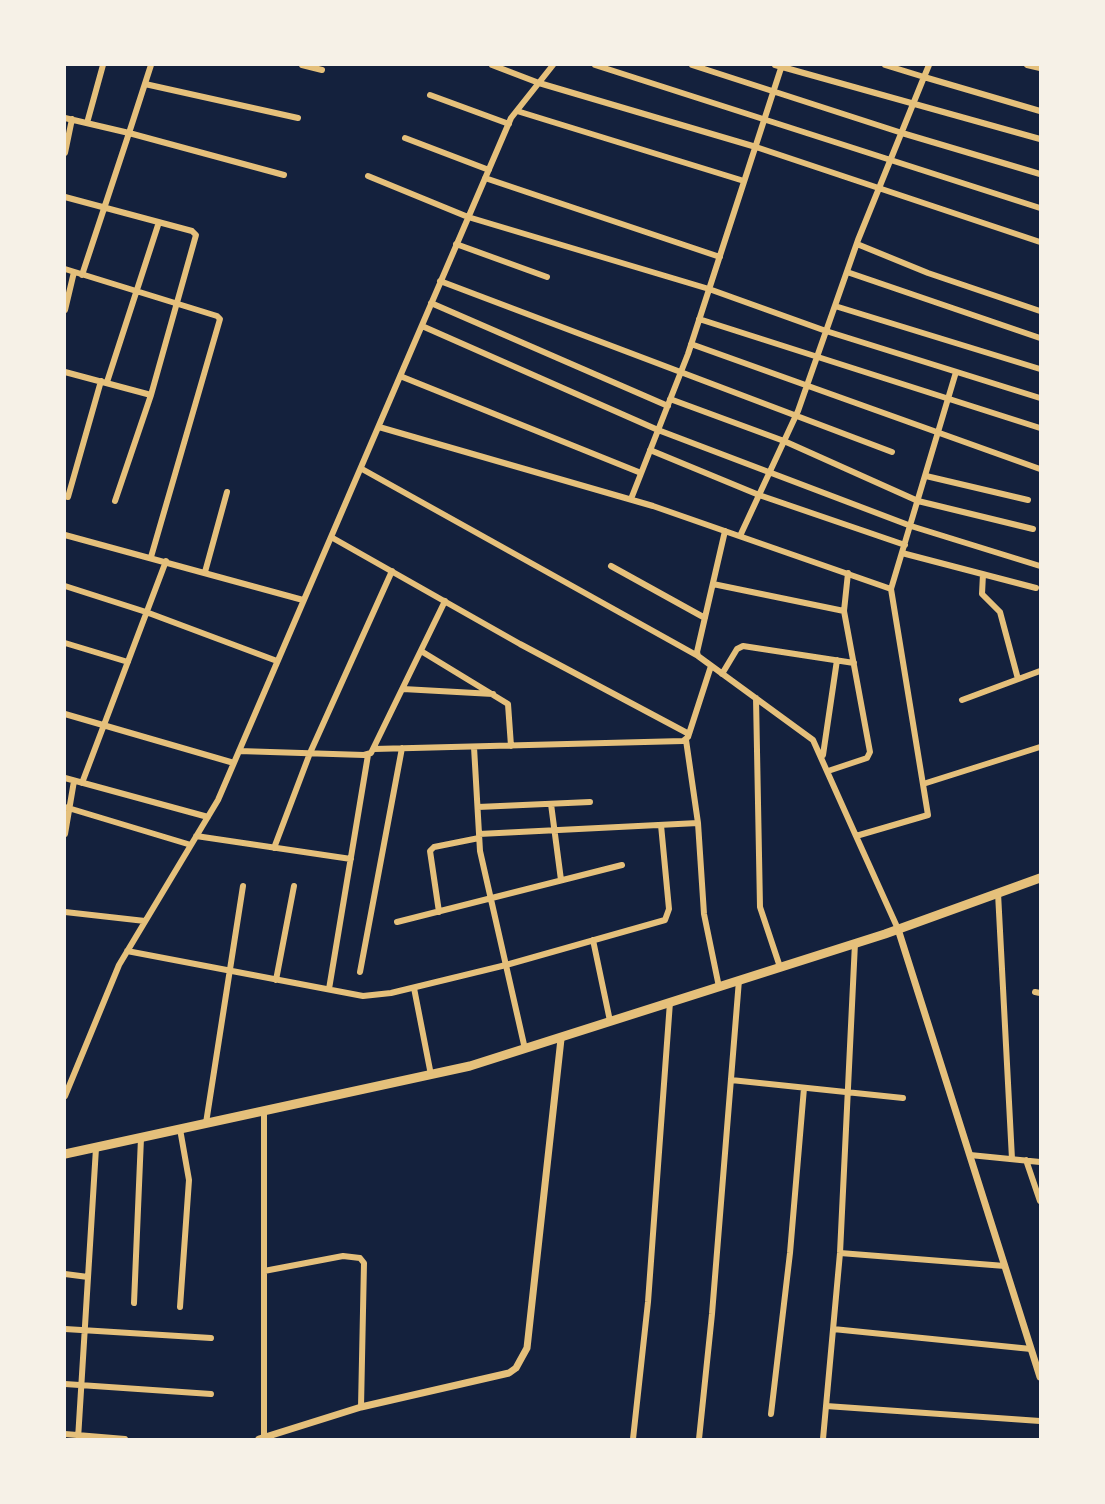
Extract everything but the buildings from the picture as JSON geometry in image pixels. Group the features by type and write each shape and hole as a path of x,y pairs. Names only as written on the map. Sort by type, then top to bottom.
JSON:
{"main road":[{"path":"65,1154 470,1066 898,929 1040,878"}],"street":[{"path":"87,123 103,65"},
{"path":"65,310 105,208 151,65"},
{"path":"302,65 322,70"},
{"path":"492,65 539,83 755,147 1040,242"},
{"path":"65,1096 119,965 218,800 509,124 554,65"},
{"path":"594,65 1040,208"},
{"path":"692,65 902,133 1040,174"},
{"path":"631,499 691,344 774,92 780,65 1040,139"},
{"path":"885,65 1040,111"},
{"path":"740,536 797,414 857,244 929,65"},
{"path":"1027,65 1040,68"},
{"path":"145,84 298,118"},
{"path":"430,95 509,124"},
{"path":"517,111 744,181"},
{"path":"65,153 69,119 284,176"},
{"path":"405,138 489,170"},
{"path":"368,176 468,217 709,289 826,331 1040,398"},
{"path":"485,178 720,257"},
{"path":"65,197 192,231 196,235 178,305 115,501"},
{"path":"68,497 159,222"},
{"path":"456,244 547,277"},
{"path":"857,244 1040,311"},
{"path":"65,270 217,316 220,323 151,557"},
{"path":"847,272 1040,338"},
{"path":"440,281 892,452"},
{"path":"431,303 669,402 784,441 918,501 1033,529"},
{"path":"835,306 1040,369"},
{"path":"699,319 1040,428"},
{"path":"422,326 658,430 911,526 1040,566"},
{"path":"691,344 1040,468"},
{"path":"65,372 150,395"},
{"path":"856,836 928,815 891,589 956,372"},
{"path":"400,376 641,473"},
{"path":"379,427 631,499 891,589"},
{"path":"650,450 759,495 905,545"},
{"path":"362,469 698,656 813,740 898,929 1040,1377"},
{"path":"926,476 1028,500"},
{"path":"205,572 227,492"},
{"path":"698,656 725,531"},
{"path":"65,535 303,600"},
{"path":"331,537 687,737"},
{"path":"902,553 1037,588"},
{"path":"82,783 166,561"},
{"path":"611,566 705,618"},
{"path":"274,848 310,753 392,571"},
{"path":"828,771 870,756 844,611 848,573"},
{"path":"983,574 982,594 999,608 1018,679"},
{"path":"713,584 844,611"},
{"path":"65,586 146,612 277,662"},
{"path":"330,989 368,755 374,749 445,601"},
{"path":"65,643 128,662"},
{"path":"722,674 737,649 743,646 854,663"},
{"path":"421,651 505,701 510,708 511,746"},
{"path":"822,757 836,660"},
{"path":"711,666 687,737 698,823 704,914 719,986"},
{"path":"962,701 1040,671"},
{"path":"403,689 495,694"},
{"path":"756,698 760,907 780,967"},
{"path":"65,714 234,763"},
{"path":"374,749 679,742 687,737"},
{"path":"474,747 479,836 525,1049"},
{"path":"923,783 1040,747"},
{"path":"360,972 402,748"},
{"path":"239,751 368,755"},
{"path":"65,778 208,817"},
{"path":"65,834 67,808 74,781"},
{"path":"478,807 590,802"},
{"path":"551,804 561,880"},
{"path":"67,808 191,845"},
{"path":"439,912 430,851 434,847 479,836 698,823"},
{"path":"127,951 373,996 414,988 506,965 667,917 669,909 661,825"},
{"path":"196,836 351,859"},
{"path":"397,922 622,865"},
{"path":"206,1124 243,886"},
{"path":"276,980 294,886"},
{"path":"999,893 1012,1159"},
{"path":"65,912 145,921"},
{"path":"593,940 610,1021"},
{"path":"823,1439 840,1254 855,943"},
{"path":"699,1439 712,1314 738,980"},
{"path":"414,988 431,1075"},
{"path":"633,1439 648,1302 670,1002"},
{"path":"264,1111 262,1438 361,1407 509,1373 522,1360 527,1348 561,1039"},
{"path":"731,1080 902,1098"},
{"path":"771,1414 790,1253 804,1088"},
{"path":"180,1129 189,1180 180,1307"},
{"path":"134,1303 141,1138"},
{"path":"78,1437 96,1147"},
{"path":"970,1155 1040,1162"},
{"path":"1026,1160 1040,1201"},
{"path":"840,1254 1005,1266"},
{"path":"264,1271 343,1256 359,1258 364,1264 361,1407"},
{"path":"65,1275 88,1276"},
{"path":"65,1329 211,1338"},
{"path":"833,1329 1031,1349"},
{"path":"65,1384 211,1394"},
{"path":"826,1406 1040,1421"},
{"path":"65,1434 125,1439"}]}
